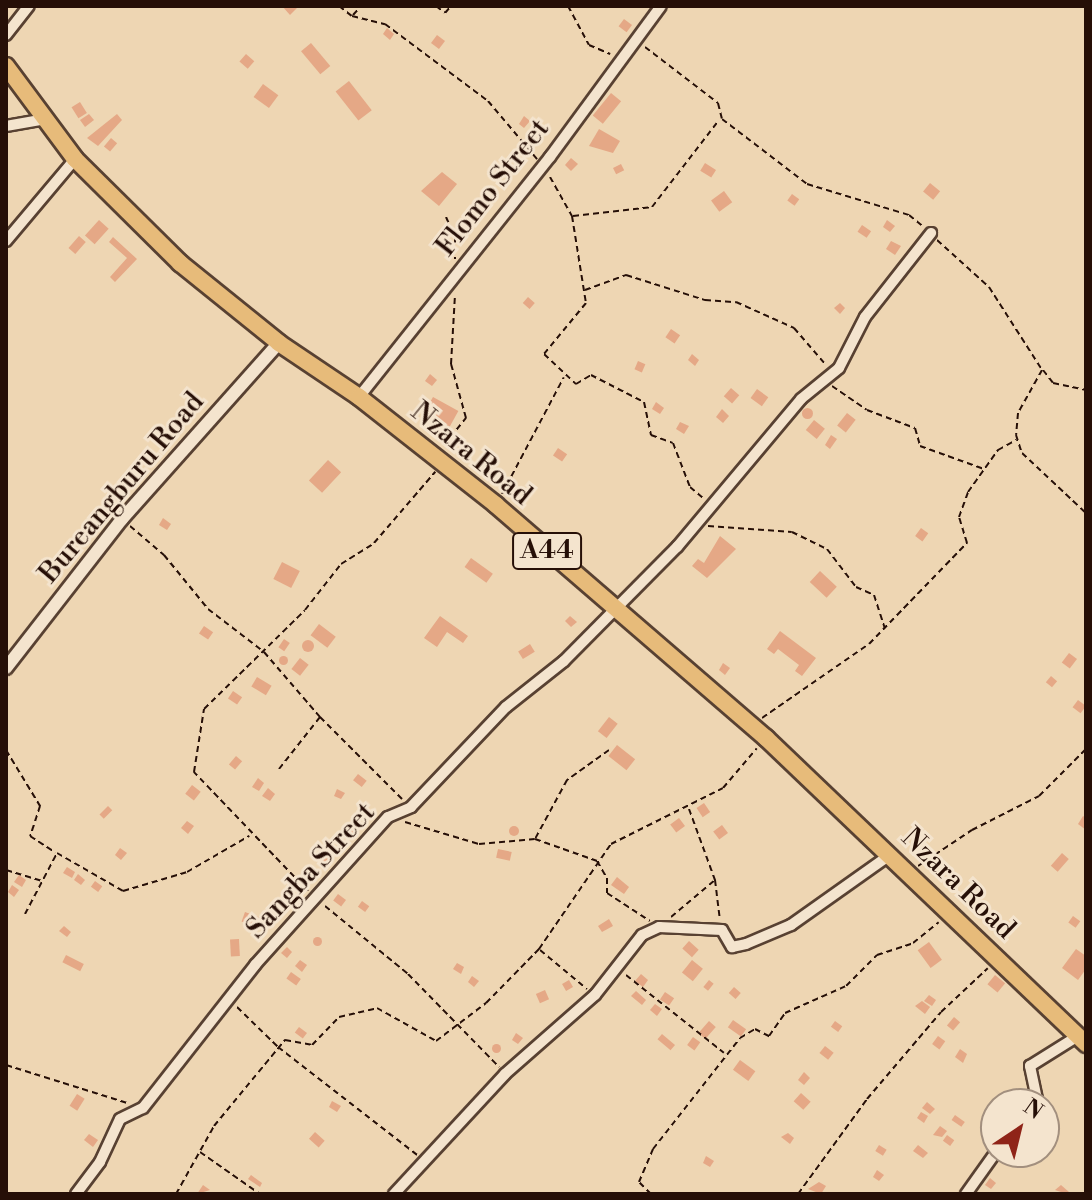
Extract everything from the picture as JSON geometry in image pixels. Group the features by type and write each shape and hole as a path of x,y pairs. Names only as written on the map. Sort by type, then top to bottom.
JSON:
{"main road":[{"name":"Nzara Road","path":"6,66 75,159 180,263 279,343 359,397 496,505 766,738 1082,1040"}],"street":[{"path":"6,35 29,6"},
{"name":"Flomo Street","path":"359,397 542,164 661,6"},
{"path":"6,126 44,119"},
{"path":"6,241 75,159"},
{"name":"Sangba Street","path":"76,1194 100,1162 120,1119 143,1108 255,965 318,900 388,817 411,807 506,707 564,661 695,525 792,409 839,368 865,317 931,233"},
{"name":"Bureangburu Road","path":"6,668 122,519 279,343"},
{"path":"394,1194 422,1159 505,1074 595,995 619,969 642,935 659,927 722,930 732,947 791,925 890,855"},
{"path":"1035,1088 1030,1066 1082,1040"},
{"path":"966,1194 985,1168"}],"path":[{"path":"339,6 352,16 385,24 488,101 542,164 572,216 586,303 544,354 564,377 576,384 591,375 644,402 651,435 673,443 690,487 711,505"},
{"path":"352,16 361,6"},
{"path":"436,6 445,13 451,6"},
{"path":"568,6 589,45 620,58"},
{"path":"635,39 718,103 721,118 807,184 909,215 931,233 951,257 972,268 989,287 1053,383 1086,390"},
{"path":"572,216 652,207 721,118"},
{"path":"446,217 455,237 457,318 451,364 466,418 441,448 442,463 374,543 341,564 264,652 204,709 194,772 250,835 318,900 408,974 505,1074"},
{"path":"584,290 626,275 705,300 736,302 794,328 816,348 827,367 824,381 867,410 915,428 920,446 984,469"},
{"path":"1042,370 1018,413 1018,439 1022,453 1086,513"},
{"path":"496,505 564,377"},
{"path":"750,725 885,628 967,543 959,517 984,469 998,450 1018,439"},
{"path":"122,519 164,555 208,609 264,652 369,771 411,807"},
{"path":"695,525 792,532 827,549 856,587 874,595 885,628"},
{"path":"279,769 320,717"},
{"path":"176,1194 199,1152 285,1040 312,1045 339,1017 377,1008 436,1041 459,1027 539,949 611,844 689,808 723,788 766,738"},
{"path":"907,873 972,830 1039,796 1086,749"},
{"path":"6,750 40,806 30,836 123,891 187,872 250,835"},
{"path":"535,839 567,780 609,750"},
{"path":"689,808 715,880 722,930"},
{"path":"388,817 479,844 535,839 597,861 607,878 607,893 659,927 715,880"},
{"path":"25,914 57,853"},
{"path":"6,870 41,881"},
{"path":"651,1194 639,1182 653,1149 727,1054 755,1029 769,1036 785,1013 846,986 877,955 913,943 950,914"},
{"path":"539,949 595,995"},
{"path":"798,1194 867,1099 941,1012 998,959"},
{"path":"619,969 708,1045 727,1054"},
{"path":"229,1001 278,1047 422,1159"},
{"path":"6,1065 143,1108"},
{"path":"199,1152 260,1194"}],"building":[{"path":"282,6 295,6 297,8 290,15"},
{"path":"624,19 632,25 627,32 619,26"},
{"path":"387,28 394,34 390,40 383,34"},
{"path":"437,35 445,41 439,49 431,43"},
{"path":"311,43 330,66 320,74 301,51"},
{"path":"246,54 254,61 248,69 239,62"},
{"path":"349,81 372,110 358,121 336,91"},
{"path":"263,84 278,95 269,108 254,97"},
{"path":"611,93 621,101 603,124 593,116"},
{"path":"80,102 87,113 78,118 72,107"},
{"path":"89,114 94,120 85,127 80,120"},
{"path":"117,114 122,120 98,146 87,138"},
{"path":"524,116 530,121 524,128 519,124"},
{"path":"599,129 620,141 613,153 589,146"},
{"path":"111,138 117,143 110,152 104,146"},
{"path":"571,158 578,164 571,171 565,165"},
{"path":"705,163 716,170 711,178 700,171"},
{"path":"621,164 624,170 616,174 613,168"},
{"path":"442,172 457,184 439,206 421,191"},
{"path":"930,183 940,191 933,200 923,192"},
{"path":"724,191 732,202 719,212 711,200"},
{"path":"792,194 799,199 795,206 787,200"},
{"path":"99,220 109,229 95,244 85,236"},
{"path":"887,220 895,226 890,232 883,227"},
{"path":"862,225 871,231 867,238 858,232"},
{"path":"79,236 86,242 75,254 69,248"},
{"path":"113,237 137,259 115,282 110,277 127,258 109,242"},
{"path":"891,241 901,246 895,255 886,249"},
{"path":"528,297 535,303 530,309 523,303"},
{"path":"840,303 845,308 840,314 834,308"},
{"path":"671,329 680,335 675,343 665,337"},
{"path":"692,354 699,360 695,366 688,360"},
{"path":"638,361 645,364 642,372 634,369"},
{"path":"430,374 437,380 432,386 425,381"},
{"path":"731,388 739,395 732,404 724,396"},
{"path":"757,389 768,397 762,406 751,398"},
{"path":"433,397 458,411 450,427 424,413"},
{"path":"656,402 664,408 660,414 652,409"},
{"path":"807,407 813,413 807,419 801,413"},
{"path":"722,409 729,416 723,423 716,417"},
{"path":"847,413 856,420 846,432 837,426"},
{"path":"814,420 825,429 817,439 806,430"},
{"path":"680,422 689,426 684,434 676,429"},
{"path":"831,435 837,439 830,449 825,445"},
{"path":"558,448 567,454 562,462 553,455"},
{"path":"328,460 341,472 322,493 309,480"},
{"path":"163,518 171,524 167,530 159,525"},
{"path":"921,528 928,533 922,541 915,536"},
{"path":"720,536 736,549 707,578 692,566 698,559 704,563"},
{"path":"471,558 493,574 486,583 465,567"},
{"path":"282,562 300,571 291,588 273,579"},
{"path":"820,571 837,587 827,598 810,582"},
{"path":"440,616 468,636 463,643 447,632 437,647 424,638"},
{"path":"570,616 577,622 571,627 565,621"},
{"path":"319,624 336,637 327,648 311,635"},
{"path":"204,626 213,632 208,640 199,633"},
{"path":"780,631 816,658 802,676 795,671 799,665 778,649 774,654 767,649"},
{"path":"284,639 290,643 284,651 278,647"},
{"path":"308,640 314,646 308,652 302,646"},
{"path":"530,644 535,652 523,659 518,651"},
{"path":"1069,653 1077,659 1070,669 1062,663"},
{"path":"283,656 287,660 283,664 279,660"},
{"path":"300,658 309,665 300,676 291,669"},
{"path":"723,663 730,668 725,675 719,670"},
{"path":"1051,676 1057,681 1052,687 1046,682"},
{"path":"257,677 272,686 266,695 251,686"},
{"path":"233,691 242,697 237,705 228,698"},
{"path":"1078,700 1086,706 1081,713 1073,707"},
{"path":"609,717 618,724 607,738 598,731"},
{"path":"617,745 635,759 627,770 608,756"},
{"path":"236,756 242,761 235,770 229,764"},
{"path":"358,774 367,781 362,787 353,780"},
{"path":"258,778 264,783 259,791 252,787"},
{"path":"192,785 201,792 194,800 185,794"},
{"path":"268,788 275,794 270,801 262,796"},
{"path":"337,789 345,793 341,799 334,796"},
{"path":"704,803 710,812 703,817 697,808"},
{"path":"108,806 112,810 104,819 100,814"},
{"path":"1083,816 1086,818 1086,830 1078,824"},
{"path":"679,818 685,826 676,833 670,825"},
{"path":"187,821 194,826 188,834 181,828"},
{"path":"351,822 358,827 353,835 346,829"},
{"path":"722,825 728,833 719,840 713,832"},
{"path":"514,826 519,831 514,836 509,831"},
{"path":"120,848 127,853 121,860 115,855"},
{"path":"498,849 512,852 510,861 496,858"},
{"path":"1062,853 1069,859 1058,872 1051,866"},
{"path":"323,854 331,859 327,867 319,862"},
{"path":"67,867 75,872 72,878 63,873"},
{"path":"78,874 85,880 81,885 74,880"},
{"path":"19,875 26,880 22,887 14,882"},
{"path":"617,877 629,887 624,894 611,885"},
{"path":"95,881 102,886 98,892 91,887"},
{"path":"12,885 19,890 14,897 8,892"},
{"path":"338,894 346,900 341,906 333,900"},
{"path":"362,901 369,906 365,912 358,907"},
{"path":"245,912 264,919 260,928 242,921"},
{"path":"1073,916 1080,921 1076,928 1068,922"},
{"path":"609,919 613,926 602,932 598,926"},
{"path":"64,926 71,932 67,937 59,931"},
{"path":"317,936 322,941 317,946 312,941"},
{"path":"230,939 239,939 240,956 231,956"},
{"path":"689,941 699,950 692,957 682,948"},
{"path":"929,942 942,960 931,968 918,950"},
{"path":"287,947 292,952 287,958 281,953"},
{"path":"1076,949 1086,956 1086,969 1078,980 1062,968"},
{"path":"66,955 84,964 80,971 62,962"},
{"path":"300,960 307,965 302,972 295,966"},
{"path":"692,960 703,969 693,981 682,972"},
{"path":"457,963 464,967 461,974 453,969"},
{"path":"291,972 301,979 296,985 286,979"},
{"path":"641,974 648,980 643,987 635,981"},
{"path":"995,975 1005,983 998,993 987,984"},
{"path":"472,976 479,981 474,987 468,982"},
{"path":"569,980 573,987 566,991 562,984"},
{"path":"709,980 714,984 708,991 703,987"},
{"path":"734,987 741,993 736,999 729,993"},
{"path":"545,990 549,999 540,1003 536,994"},
{"path":"636,991 646,1000 642,1005 631,996"},
{"path":"665,992 674,998 669,1006 660,999"},
{"path":"929,995 936,1000 932,1006 924,1001"},
{"path":"922,1001 930,1007 925,1014 915,1006"},
{"path":"655,1004 662,1009 657,1016 650,1010"},
{"path":"954,1017 960,1022 953,1031 947,1025"},
{"path":"733,1020 746,1029 741,1037 728,1027"},
{"path":"709,1021 716,1027 705,1039 699,1033"},
{"path":"835,1021 842,1026 838,1032 831,1027"},
{"path":"299,1027 307,1033 303,1039 295,1033"},
{"path":"516,1033 523,1038 518,1044 512,1040"},
{"path":"662,1034 675,1045 671,1050 658,1039"},
{"path":"938,1036 945,1041 939,1049 932,1044"},
{"path":"693,1037 700,1042 694,1050 687,1045"},
{"path":"496,1044 500,1048 496,1052 492,1048"},
{"path":"825,1046 834,1053 828,1060 819,1053"},
{"path":"960,1049 967,1054 963,1063 955,1057"},
{"path":"740,1060 755,1071 748,1081 733,1070"},
{"path":"804,1072 810,1078 804,1085 798,1080"},
{"path":"801,1093 811,1102 803,1110 794,1101"},
{"path":"77,1094 85,1099 77,1111 70,1106"},
{"path":"332,1101 341,1106 337,1112 329,1107"},
{"path":"927,1102 935,1109 930,1114 922,1108"},
{"path":"921,1112 928,1116 924,1123 917,1118"},
{"path":"955,1115 965,1122 961,1127 952,1120"},
{"path":"940,1126 947,1131 942,1137 933,1135"},
{"path":"315,1132 325,1141 319,1147 309,1139"},
{"path":"788,1133 794,1138 790,1144 781,1137"},
{"path":"89,1134 98,1140 93,1147 84,1140"},
{"path":"947,1135 954,1140 950,1146 943,1141"},
{"path":"879,1145 887,1150 883,1156 875,1151"},
{"path":"918,1145 928,1153 923,1158 913,1151"},
{"path":"706,1156 714,1161 710,1167 703,1163"},
{"path":"877,1170 884,1175 879,1181 873,1177"},
{"path":"251,1175 262,1183 260,1187 248,1179"},
{"path":"990,1178 996,1183 991,1189 985,1185"},
{"path":"819,1182 826,1186 821,1194 808,1189"},
{"path":"203,1185 210,1190 197,1194"},
{"path":"1061,1185 1069,1192 1067,1194 1055,1190"}]}
